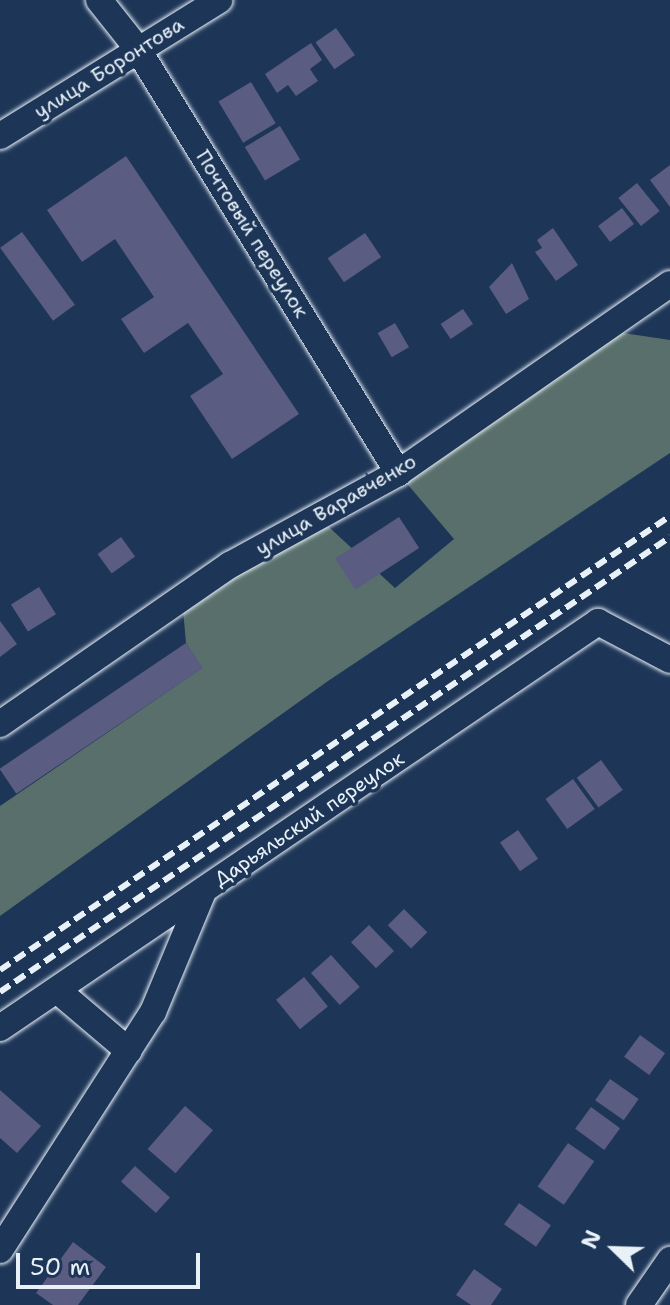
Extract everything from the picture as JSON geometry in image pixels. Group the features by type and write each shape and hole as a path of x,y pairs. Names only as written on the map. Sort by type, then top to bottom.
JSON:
{"street":[{"name":"Почтовый переулок","path":"99,0 137,48 398,473"},
{"name":"улица Боронтова","path":"0,136 137,48 219,0"},
{"name":"улица Варавченко","path":"0,724 230,565 398,473 670,284"},
{"name":"Дарьяльский переулок","path":"0,1250 129,1051 203,892 598,622 670,660"},
{"path":"0,1028 203,892"},
{"path":"57,990 129,1051"},
{"path":"639,1305 670,1260"}],"green space":[{"path":"603,330 670,340 670,453 328,681 0,916 0,806 202,668 186,643 182,599 318,517 395,588 454,539 398,473"}],"building":[{"path":"336,28 355,55 334,69 316,42"},
{"path":"311,43 322,60 310,69 318,81 296,96 288,85 277,93 265,74"},
{"path":"251,82 276,123 243,143 218,102"},
{"path":"280,126 300,159 265,181 245,147"},
{"path":"126,156 299,414 232,459 190,396 223,374 188,323 144,353 121,319 154,297 115,239 82,262 47,210"},
{"path":"670,165 670,207 650,180"},
{"path":"637,183 660,211 641,226 618,198"},
{"path":"622,208 634,224 610,242 598,226"},
{"path":"553,228 578,265 556,281 535,252 542,248 537,240"},
{"path":"22,232 75,305 53,321 0,248"},
{"path":"365,233 381,257 344,282 328,258"},
{"path":"512,263 529,299 506,314 489,287"},
{"path":"463,309 473,324 451,339 441,324"},
{"path":"395,323 409,347 392,357 378,333"},
{"path":"399,517 419,548 355,589 335,558"},
{"path":"121,537 135,556 112,573 98,554"},
{"path":"39,587 56,614 28,632 11,604"},
{"path":"0,621 17,644 0,657"},
{"path":"186,643 203,668 16,794 0,768"},
{"path":"601,760 623,790 598,808 577,778"},
{"path":"573,779 595,809 567,829 545,799"},
{"path":"518,830 538,859 520,871 500,843"},
{"path":"404,909 427,932 411,949 388,925"},
{"path":"369,925 394,951 376,968 351,942"},
{"path":"331,955 360,987 340,1005 311,973"},
{"path":"304,977 328,1007 300,1029 276,1000"},
{"path":"640,1035 665,1053 649,1075 624,1057"},
{"path":"610,1079 639,1099 624,1120 595,1100"},
{"path":"0,1090 41,1126 17,1153 0,1138"},
{"path":"185,1106 213,1130 176,1173 148,1149"},
{"path":"591,1107 620,1128 604,1150 575,1129"},
{"path":"568,1143 594,1161 564,1205 538,1186"},
{"path":"135,1166 170,1197 156,1213 121,1182"},
{"path":"519,1203 551,1225 536,1247 504,1224"},
{"path":"73,1242 106,1267 78,1305 53,1305 36,1293"},
{"path":"474,1269 502,1289 491,1305 471,1305 456,1295"}],"railway":[{"path":"0,970 670,516"},
{"path":"0,992 670,537"}]}
